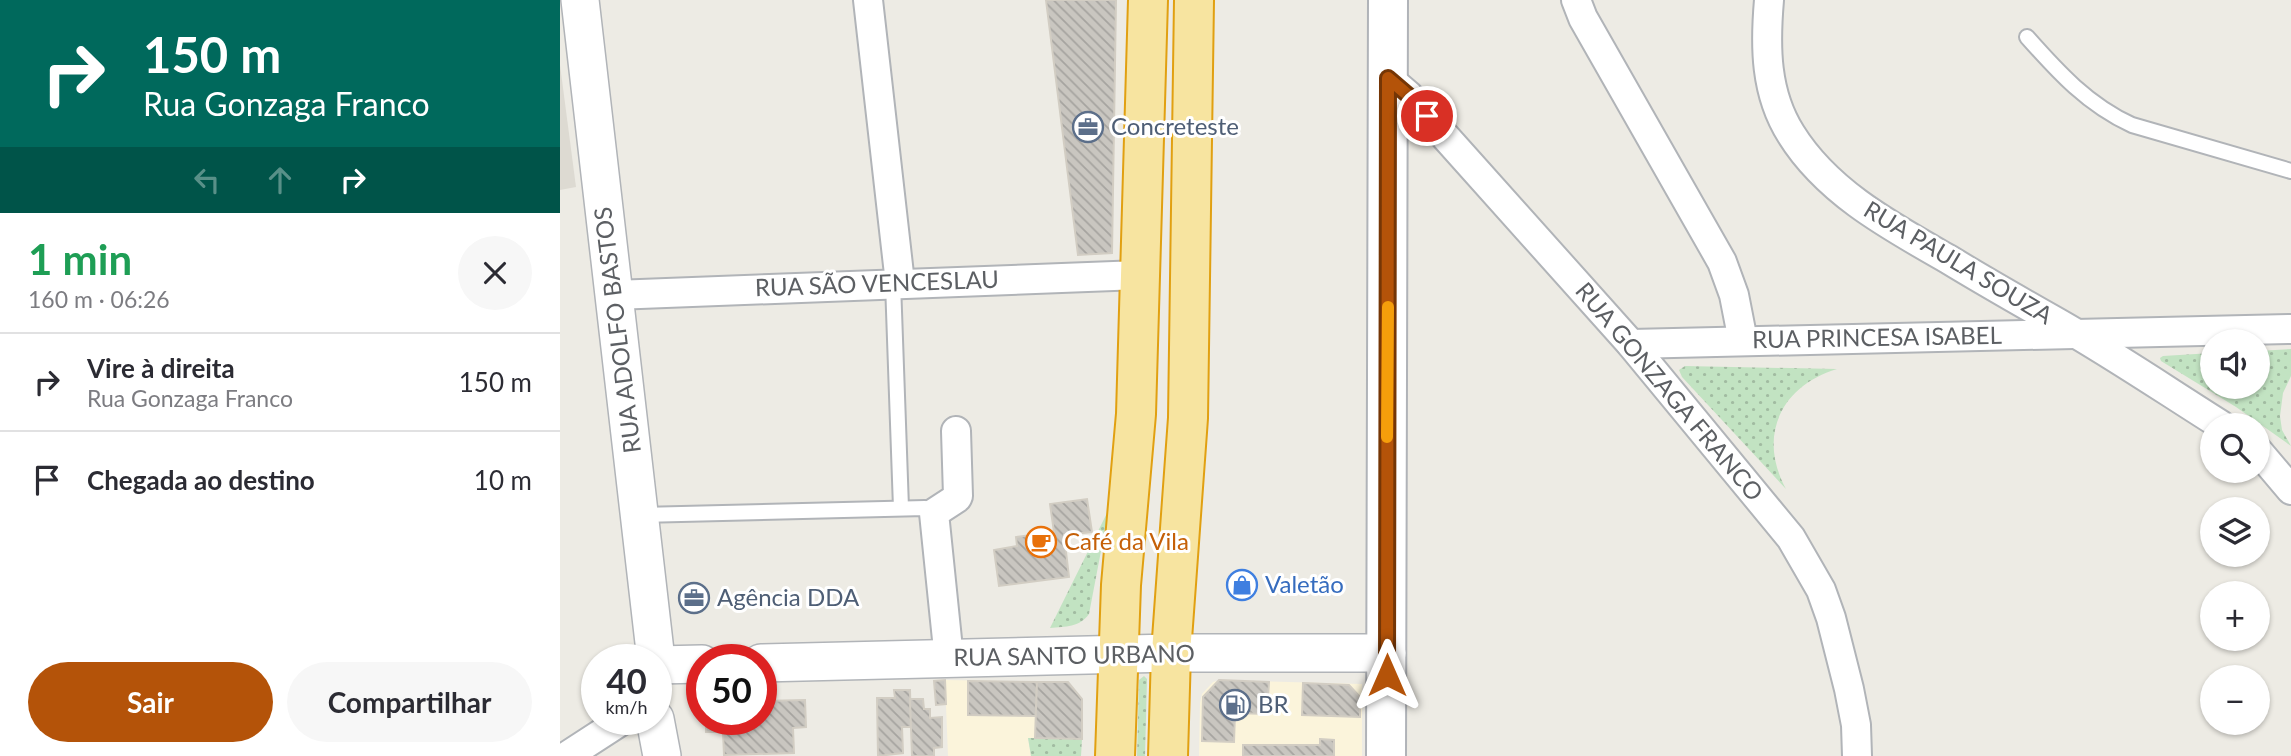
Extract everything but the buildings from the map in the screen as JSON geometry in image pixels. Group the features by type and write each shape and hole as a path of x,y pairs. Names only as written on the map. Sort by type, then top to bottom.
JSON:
{"highway":[{"path":"1115,756 1121,586 1136,414 1148,0"},
{"path":"1168,756 1171,653 1188,418 1194,0"}],"main road":[{"path":"1386,756 1388,0"}],"street":[{"name":"RUA ADOLFO BASTOS","path":"580,0 654,644"},
{"path":"869,0 897,283"},
{"path":"1576,0 1583,18 1722,262 1734,295 1743,341"},
{"name":"RUA PAULA SOUZA","path":"1769,0 1767,63 1772,89 1790,133 1804,153 1836,186 1882,222 2076,334 2202,413"},
{"name":"RUA GONZAGA FRANCO","path":"1388,78 1409,96 1631,344 1791,538 1821,590 1841,655 1856,725 1857,756"},
{"name":"RUA SÃO VENCESLAU","path":"614,295 1140,275"},
{"name":"RUA PRINCESA ISABEL","path":"1631,344 2291,329"},
{"path":"949,659 934,513 958,496 956,430"},
{"path":"2270,465 2291,490"},
{"name":"RUA SANTO URBANO","path":"777,663 1171,653 1387,653"},
{"path":"568,756 600,735"},
{"path":"658,735 662,756"}],"lane":[{"path":"2027,37 2066,81 2116,118 2291,171"},
{"path":"897,283 901,508"},
{"path":"640,515 901,508 929,509 934,513"}],"shaded area":[{"path":"560,65 576,187 560,190"},
{"path":"945,680 1068,682 1082,699 1082,739 1028,738 1031,756 948,756"},
{"path":"1213,682 1362,684 1362,756 1199,756 1202,694"}],"green space":[{"path":"2291,349 2291,376 2283,393 2280,416 2282,430 2291,446 2270,431 2270,413 2244,413 2223,399 2270,399 2270,350"},
{"path":"2200,354 2200,385 2161,361 2163,356"},
{"path":"1685,366 1837,369 1801,387 1780,416 1775,432 1774,450 1786,489 1682,377 1679,370"},
{"path":"1109,509 1089,614 1076,624 1050,628"},
{"path":"1144,676 1147,679 1145,756 1137,756 1139,680"},
{"path":"1028,738 1082,739 1081,756 1031,756"}],"slow traffic":[{"path":"1387,437 1388,307"}],"place":[{"name":"Concreteste","path":"1088,127"},
{"name":"Café da Vila","path":"1041,542"},
{"name":"Valetão","path":"1242,585"},
{"name":"Agência DDA","path":"694,598"},
{"name":"BR","path":"1235,705"}],"route":[{"path":"1387,675 1388,78 1427,116"}]}
